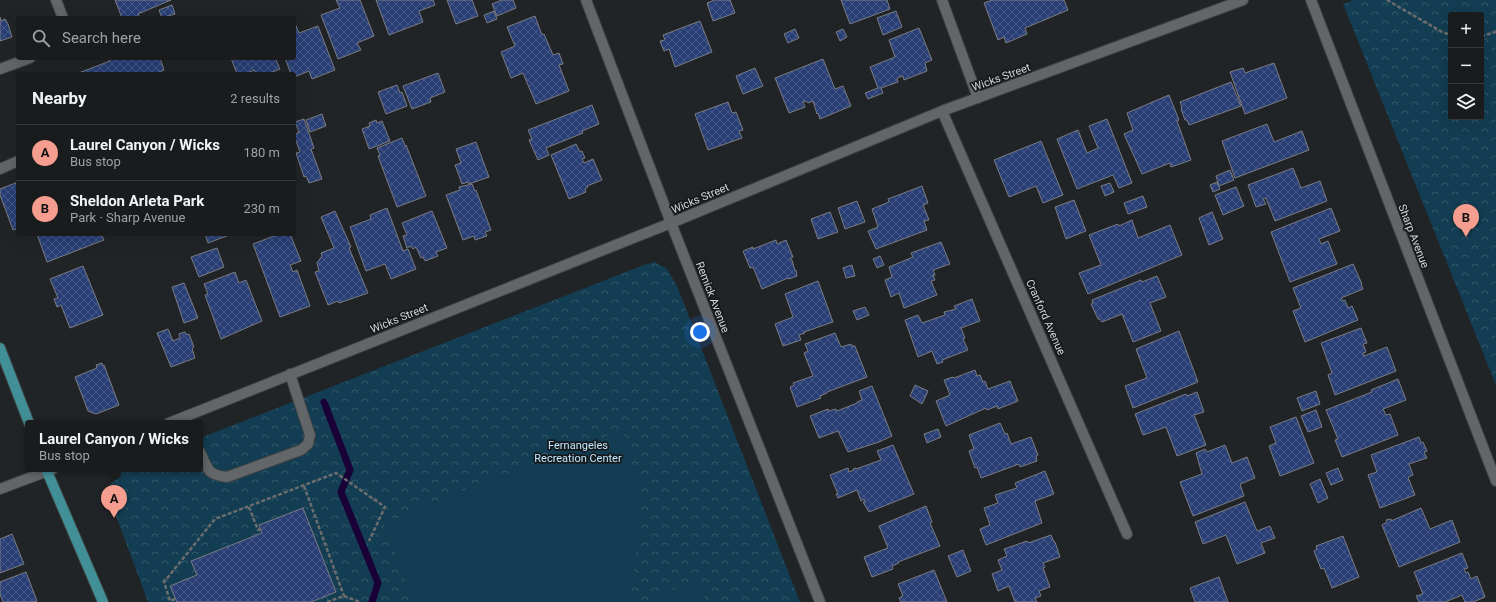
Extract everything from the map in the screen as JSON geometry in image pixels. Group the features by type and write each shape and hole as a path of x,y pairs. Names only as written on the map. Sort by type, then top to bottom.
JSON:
{"main road":[{"path":"0,348 28,420"},
{"path":"50,472 103,602"}],"street":[{"path":"56,0 62,16"},
{"name":"Remick Avenue","path":"586,0 671,223 820,602"},
{"path":"942,0 978,98"},
{"name":"Wicks Street","path":"183,420 290,374 671,223 942,111 1243,0"},
{"name":"Sharp Avenue","path":"1311,0 1496,481"},
{"path":"0,69 25,60"},
{"name":"Cranford Avenue","path":"942,111 1127,534"},
{"path":"0,169 16,162"},
{"path":"203,459 209,472 217,476 227,477 301,450 308,444 310,435 290,374"},
{"path":"0,489 44,472"}],"path":[{"path":"1387,0 1448,34"},
{"path":"1484,35 1496,32"},
{"path":"175,599 170,602 164,582 215,519 336,473 385,507 369,541"},
{"path":"304,486 344,596"},
{"path":"249,507 258,530 261,529"},
{"path":"327,602 344,596 360,602"}],"green space":[{"path":"1354,0 1496,0 1496,385 1343,4"},
{"name":"Fernangeles Recreation Center","path":"655,262 667,269 677,286 800,602 148,602 109,497 110,484 121,476 120,472 203,472 203,437"},
{"path":"622,431 638,483 638,542 628,602 414,602 390,538 383,528 388,518 405,518 417,508"},
{"path":"695,578 707,602 651,602 653,600"}],"building":[{"path":"115,0 171,0 138,14 139,16 121,16"},
{"path":"336,0 360,0 374,36 357,43 361,50 338,59 321,15 340,8"},
{"path":"376,0 433,0 435,5 419,11 423,22 389,35"},
{"path":"447,0 472,0 478,16 456,24"},
{"path":"502,0 513,0 516,8 497,16 492,4"},
{"path":"715,0 730,0 735,13 713,21 707,3"},
{"path":"841,0 887,0 890,9 850,24"},
{"path":"992,0 1064,0 1068,10 1025,28 1027,34 1006,43 1004,37 998,40 984,3"},
{"path":"172,5 175,14 161,16 159,10"},
{"path":"494,11 497,19 487,23 484,15"},
{"path":"896,11 902,27 883,35 877,18"},
{"path":"535,16 542,35 544,34 553,55 559,53 563,64 559,65 569,91 536,104 523,73 511,78 501,52 515,46 507,27"},
{"path":"0,17 1,21 5,19 8,24 12,37 0,41"},
{"path":"700,21 712,52 675,67 669,49 664,51 660,41 665,40 663,35"},
{"path":"296,26 299,33 318,26 335,70 312,79 309,71 296,76 296,72 290,72 286,60 296,60"},
{"path":"919,28 932,60 925,63 927,71 904,80 903,76 897,78 898,82 881,88 883,93 868,99 865,93 878,88 870,67 895,57 889,40"},
{"path":"795,29 799,38 788,43 784,34"},
{"path":"843,29 847,37 840,41 836,32"},
{"path":"823,59 835,89 843,86 851,106 820,119 813,101 808,103 806,101 803,102 805,107 789,113 775,78"},
{"path":"161,60 164,70 159,72 81,72 110,61"},
{"path":"232,60 276,60 280,69 273,72 255,72 254,70 250,72 236,72"},
{"path":"1274,63 1287,98 1245,114 1230,72 1243,68 1245,73"},
{"path":"755,68 763,86 743,94 736,76"},
{"path":"438,73 445,92 430,98 431,102 412,109 403,86"},
{"path":"1231,82 1241,106 1189,125 1187,120 1185,120 1180,102"},
{"path":"397,85 400,93 402,92 407,106 386,114 378,92"},
{"path":"1169,95 1179,120 1177,121 1191,160 1171,167 1170,163 1142,174 1124,134 1133,130 1127,113"},
{"path":"728,102 732,113 736,112 743,130 739,131 742,138 708,150 695,114"},
{"path":"592,105 599,124 582,131 583,133 546,148 549,155 538,160 529,140 532,139 528,130"},
{"path":"322,114 326,126 310,132 306,120"},
{"path":"304,119 314,148 311,149 322,179 309,183 306,176 304,177 296,153 300,152 296,141 296,134 299,132 296,122"},
{"path":"1107,119 1132,183 1119,188 1113,175 1077,189 1057,139 1078,130 1087,153 1098,148 1089,126"},
{"path":"376,120 377,123 382,121 390,141 369,149 362,129 370,126 369,123"},
{"path":"1267,124 1274,142 1302,131 1309,150 1235,178 1222,141"},
{"path":"402,138 426,196 397,207 378,156 380,155 377,148"},
{"path":"1041,141 1063,195 1043,203 1036,186 1009,197 994,160"},
{"path":"476,142 489,177 469,184 468,182 462,184 455,165 461,163 456,149"},
{"path":"576,144 580,152 582,151 585,158 582,159 584,163 593,159 602,180 587,186 588,187 585,189 586,192 569,199 551,155"},
{"path":"1293,168 1301,188 1320,181 1327,201 1275,221 1266,198 1263,199 1266,204 1256,207 1248,185"},
{"path":"1230,170 1234,180 1219,186 1216,176"},
{"path":"1217,182 1220,189 1213,192 1210,185"},
{"path":"16,183 16,229 13,230 0,195 0,189"},
{"path":"1110,183 1114,192 1105,196 1101,186"},
{"path":"472,184 475,191 476,190 491,230 485,232 487,236 475,240 474,236 463,240 446,195 460,190 459,187"},
{"path":"922,186 928,203 923,205 929,220 924,221 927,230 876,249 868,231 878,227 872,209 889,202 888,199"},
{"path":"1236,187 1244,206 1223,215 1215,195"},
{"path":"1143,196 1147,207 1128,214 1124,203"},
{"path":"1074,200 1086,231 1066,239 1055,207"},
{"path":"857,201 865,222 845,229 838,208"},
{"path":"387,208 403,251 408,249 416,269 391,279 385,264 366,271 350,227 371,219 370,215"},
{"path":"1331,208 1340,231 1319,239 1321,244 1328,241 1337,264 1290,282 1271,232"},
{"path":"335,211 351,247 349,248 368,293 339,303 338,301 328,305 315,272 319,271 317,263 322,256 321,253 334,248 321,217"},
{"path":"432,211 447,248 436,252 438,256 425,261 423,257 421,258 416,247 413,249 411,246 407,248 403,236 407,235 402,223"},
{"path":"830,212 838,232 818,239 811,219"},
{"path":"1212,212 1223,239 1209,245 1199,218"},
{"path":"1132,220 1138,238 1170,225 1182,255 1088,294 1079,273 1101,265 1089,235 1118,224 1119,226"},
{"path":"38,236 102,236 104,240 47,262"},
{"path":"206,236 227,236 208,243"},
{"path":"274,236 291,236 301,261 290,265 293,272 297,270 310,306 280,317 253,244"},
{"path":"776,240 777,244 786,240 793,257 790,259 792,260 797,276 788,278 762,289 753,267 750,268 743,251 753,247 753,249"},
{"path":"941,242 950,264 933,270 935,280 931,281 937,295 904,308 899,293 891,297 885,280 892,277 889,267 913,257 911,253"},
{"path":"217,248 224,267 199,277 191,257"},
{"path":"880,256 884,265 877,268 873,259"},
{"path":"1353,264 1363,289 1341,298 1343,301 1345,300 1348,308 1352,306 1358,320 1305,342 1293,311 1301,308 1293,288"},
{"path":"852,265 855,276 846,278 843,268"},
{"path":"83,266 103,315 70,328 61,305 57,307 54,299 58,298 50,279"},
{"path":"235,272 239,283 246,280 262,321 221,339 205,295 208,294 204,284"},
{"path":"1157,276 1166,297 1150,303 1161,331 1133,342 1122,314 1102,322 1098,319 1091,304 1093,303 1092,300 1141,280 1142,282"},
{"path":"818,281 833,322 804,332 805,333 799,335 801,340 783,346 775,324 793,317 785,294"},
{"path":"184,283 198,318 184,323 172,287"},
{"path":"972,299 980,321 961,328 965,338 963,339 968,350 942,360 943,362 937,364 932,351 918,357 905,320 918,315 922,323 945,315 944,312 956,309 954,306"},
{"path":"865,307 869,315 857,320 853,311"},
{"path":"1361,328 1367,343 1363,344 1366,352 1363,353 1364,356 1387,347 1396,371 1335,395 1328,375 1332,373 1321,343"},
{"path":"168,329 173,341 180,338 179,334 185,332 187,335 189,334 194,347 192,348 195,358 171,367 157,333"},
{"path":"1179,331 1198,382 1133,408 1125,386 1147,378 1136,349"},
{"path":"835,333 841,347 851,344 852,346 855,346 867,377 827,392 820,396 821,398 797,407 790,387 794,385 793,383 813,376 804,353 808,351 805,344"},
{"path":"102,363 119,405 96,414 88,411 75,377 97,368 96,365"},
{"path":"975,370 977,376 980,375 983,382 985,381 988,389 1010,381 1018,401 998,409 997,406 987,410 986,408 946,426 936,401 950,395 944,380"},
{"path":"1398,379 1406,400 1383,409 1386,415 1390,414 1398,435 1342,457 1335,440 1338,439 1326,410 1372,392 1371,390"},
{"path":"915,385 928,391 922,404 910,396"},
{"path":"872,386 892,436 848,452 838,431 819,438 810,416 828,409 829,411 836,409 837,411 857,403 862,400 859,391"},
{"path":"1316,391 1320,404 1302,411 1297,398"},
{"path":"1197,392 1204,412 1194,415 1206,445 1177,456 1166,427 1143,435 1135,414 1186,394 1187,396"},
{"path":"1316,410 1322,427 1308,432 1301,416"},
{"path":"1296,417 1314,463 1280,476 1269,446 1276,443 1270,427"},
{"path":"1000,423 1005,434 1007,433 1011,444 1031,437 1038,455 1036,456 1037,461 1020,467 1019,464 981,478 977,467 975,468 969,451 974,449 969,435"},
{"path":"938,429 941,437 927,443 924,434"},
{"path":"1419,437 1421,443 1423,442 1427,451 1424,452 1427,458 1409,464 1413,475 1408,477 1415,495 1380,508 1368,475 1377,472 1371,455"},
{"path":"893,445 914,494 869,512 863,502 865,502 864,499 861,501 857,490 838,498 836,494 838,494 830,475 848,468 849,472 854,470 853,469 881,460 877,451"},
{"path":"1225,445 1232,463 1247,457 1255,478 1240,484 1244,496 1193,516 1180,482 1202,474 1196,453 1205,449 1207,452"},
{"path":"1338,468 1343,480 1331,485 1326,473"},
{"path":"1045,471 1054,494 1035,501 1042,523 986,545 980,529 990,525 984,508 998,503 995,495 1017,488 1015,483"},
{"path":"1320,479 1328,498 1318,503 1310,484"},
{"path":"1245,502 1257,531 1270,526 1275,538 1261,543 1265,553 1237,564 1226,535 1203,544 1195,522"},
{"path":"926,506 932,522 930,523 940,546 898,562 899,563 892,566 893,569 872,577 864,557 888,548 879,526"},
{"path":"303,508 336,592 311,602 177,602 170,586 197,575 191,561 262,533 259,525"},
{"path":"1421,508 1430,529 1452,520 1460,542 1399,567 1382,525 1387,522 1386,520 1391,519 1391,521"},
{"path":"12,534 24,564 0,573 0,539"},
{"path":"1051,535 1060,557 1043,563 1045,567 1043,568 1050,587 1039,591 1041,596 1035,598 1037,602 1015,602 1009,586 998,591 992,574 1002,570 998,560 1007,556 1004,549"},
{"path":"1343,536 1359,577 1332,588 1324,568 1321,569 1314,551 1317,549 1316,546"},
{"path":"963,550 971,571 957,577 948,556"},
{"path":"1462,553 1468,568 1464,569 1466,573 1468,572 1471,579 1477,576 1485,597 1473,602 1465,602 1462,595 1445,602 1419,602 1416,596 1423,594 1414,572"},
{"path":"934,570 947,602 901,602 899,598 903,596 898,584"},
{"path":"26,572 37,601 3,602 0,594 0,582"},
{"path":"1219,577 1228,602 1195,602 1190,588"}],"waterway":[{"path":"324,402 350,470 341,492 378,583 372,602"}],"place":[{"name":"Sheldon Arleta Park","path":"1466,237"},
{"name":"Laurel Canyon / Wicks","path":"114,518"}]}
